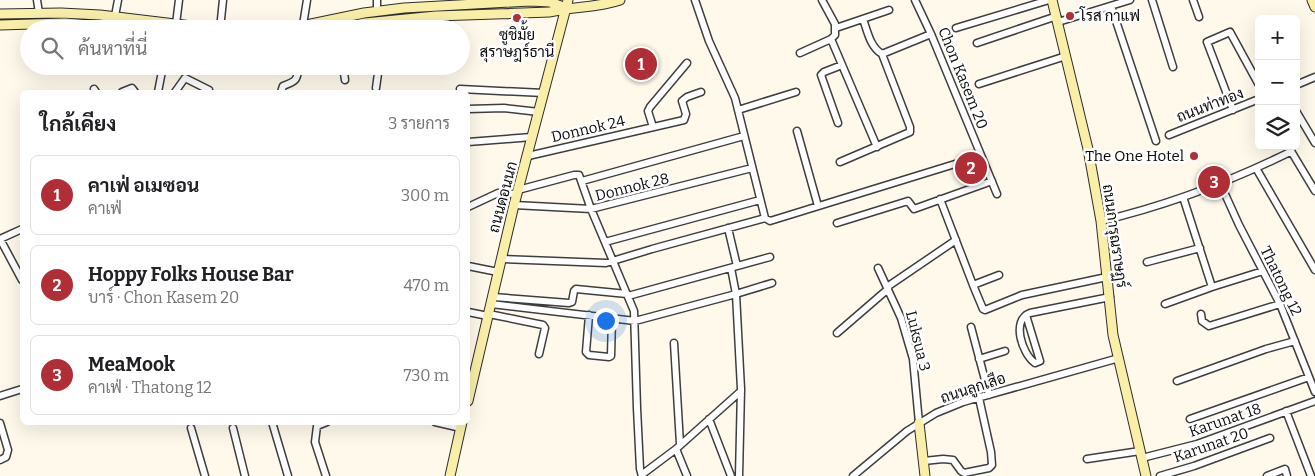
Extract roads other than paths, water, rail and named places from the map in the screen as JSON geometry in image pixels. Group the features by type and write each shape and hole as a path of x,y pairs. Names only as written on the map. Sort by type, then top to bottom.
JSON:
{"main road":[{"path":"329,20 404,8 530,1 601,5 620,0"},
{"name":"ถนนการุณราษฏร์","path":"1051,0 1088,149 1101,221 1113,335 1146,476"},
{"path":"1312,0 1315,7"},
{"path":"411,20 436,16 550,12 567,4"},
{"name":"ถนนดอนนก","path":"470,393 514,205 567,4"},
{"path":"0,14 61,13 116,16 146,20"},
{"path":"0,25 20,24"},
{"path":"919,423 925,476"},
{"path":"450,476 461,425"}],"street":[{"path":"37,0 39,14"},
{"path":"116,16 118,0"},
{"path":"176,20 179,0"},
{"path":"220,20 223,0"},
{"path":"304,20 307,0"},
{"path":"377,0 377,11"},
{"path":"695,0 709,41 735,98 765,218 770,221 981,156"},
{"path":"800,52 836,35 836,28 822,0"},
{"name":"Chon Kasem 20","path":"915,0 931,34 997,194"},
{"path":"956,28 1051,0"},
{"path":"977,43 1130,0"},
{"path":"1152,0 1173,67"},
{"path":"1193,0 1199,16"},
{"path":"1111,6 1156,141"},
{"path":"836,28 889,10"},
{"path":"840,162 905,136 910,132 910,127 882,54 877,51 872,42 863,19"},
{"path":"1232,110 1206,42 1230,32 1255,78"},
{"path":"882,54 931,34"},
{"path":"831,39 877,147"},
{"path":"979,84 1066,56"},
{"path":"653,127 648,112 650,106 687,63"},
{"path":"838,123 821,75 842,65"},
{"path":"160,90 162,75"},
{"path":"282,90 284,86 294,82 298,75"},
{"path":"344,75 345,80"},
{"path":"376,88 378,75"},
{"path":"1300,83 1315,77"},
{"path":"176,90 185,78 208,90"},
{"path":"460,89 544,93"},
{"name":"Donnok 24","path":"528,156 684,120 686,114 682,101 687,96 701,92"},
{"path":"738,110 796,92"},
{"name":"ถนนท่าทอง","path":"1170,134 1255,101"},
{"path":"470,109 504,108 539,112"},
{"path":"1300,118 1315,143"},
{"path":"797,131 818,206"},
{"path":"582,181 744,136"},
{"path":"470,142 532,137"},
{"path":"1101,221 1122,216 1220,183 1256,168 1287,150"},
{"path":"1290,150 1315,191"},
{"name":"Donnok 28","path":"514,205 591,209 752,168"},
{"path":"1256,168 1315,270"},
{"path":"470,206 498,193 518,192 579,175 591,209 634,311 641,475"},
{"path":"837,223 908,201 914,209 992,180"},
{"name":"Thatong 12","path":"1220,183 1239,225 1280,304 1315,392"},
{"path":"1183,196 1212,286"},
{"path":"940,199 973,285 985,310 1022,295 1107,277"},
{"path":"605,242 760,200"},
{"path":"502,258 606,263 765,218"},
{"path":"728,228 734,267 742,391 739,476"},
{"path":"20,230 0,239 20,276"},
{"path":"837,333 888,288 956,240"},
{"path":"1147,262 1200,248"},
{"path":"492,300 568,303 572,302 575,290 628,295 770,257"},
{"path":"470,266 498,272"},
{"name":"Luksua 3","path":"878,268 901,318 913,359 919,423"},
{"path":"1165,304 1212,286 1263,271"},
{"path":"973,285 999,275"},
{"path":"492,300 589,316 635,321 772,283"},
{"path":"1026,315 1040,361 1035,363 1027,354 1021,340 1020,325 1022,318 1026,315 1110,297"},
{"path":"1201,314 1202,321 1209,326 1280,304"},
{"path":"470,312 543,325 545,328 539,354"},
{"path":"589,316 586,352 590,355 609,357 611,356 612,318"},
{"path":"971,327 989,395"},
{"path":"1178,381 1266,349 1295,341"},
{"path":"674,343 678,447 687,476"},
{"path":"980,359 1006,352"},
{"name":"ถนนลูกเสือ","path":"853,476 919,423 936,413 989,395 1119,358"},
{"path":"1190,419 1309,377"},
{"path":"0,395 20,390"},
{"path":"641,475 678,447 742,391"},
{"path":"924,462 943,459 953,460 964,474 989,468 992,465 980,398"},
{"name":"Karunat 18","path":"1087,459 1141,454 1198,444 1315,401"},
{"path":"1286,411 1311,476"},
{"path":"709,419 731,476"},
{"path":"0,423 8,450 6,457 0,460"},
{"path":"273,425 288,476"},
{"path":"320,425 317,426 315,442 326,476"},
{"path":"192,428 205,476"},
{"path":"233,428 246,476"},
{"name":"Karunat 20","path":"1160,476 1194,466 1270,438"},
{"path":"1267,476 1284,469 1287,476"}],"place":[{"name":"โรส กาแฟ","path":"1070,16"},
{"name":"ซูชิมั้ย สุราษฎร์ธานี","path":"517,18"},
{"name":"คาเฟ่ อเมซอน","path":"641,64"},
{"name":"The One Hotel","path":"1194,156"},
{"name":"Hoppy Folks House Bar","path":"971,168"},
{"name":"MeaMook","path":"1214,182"}]}
